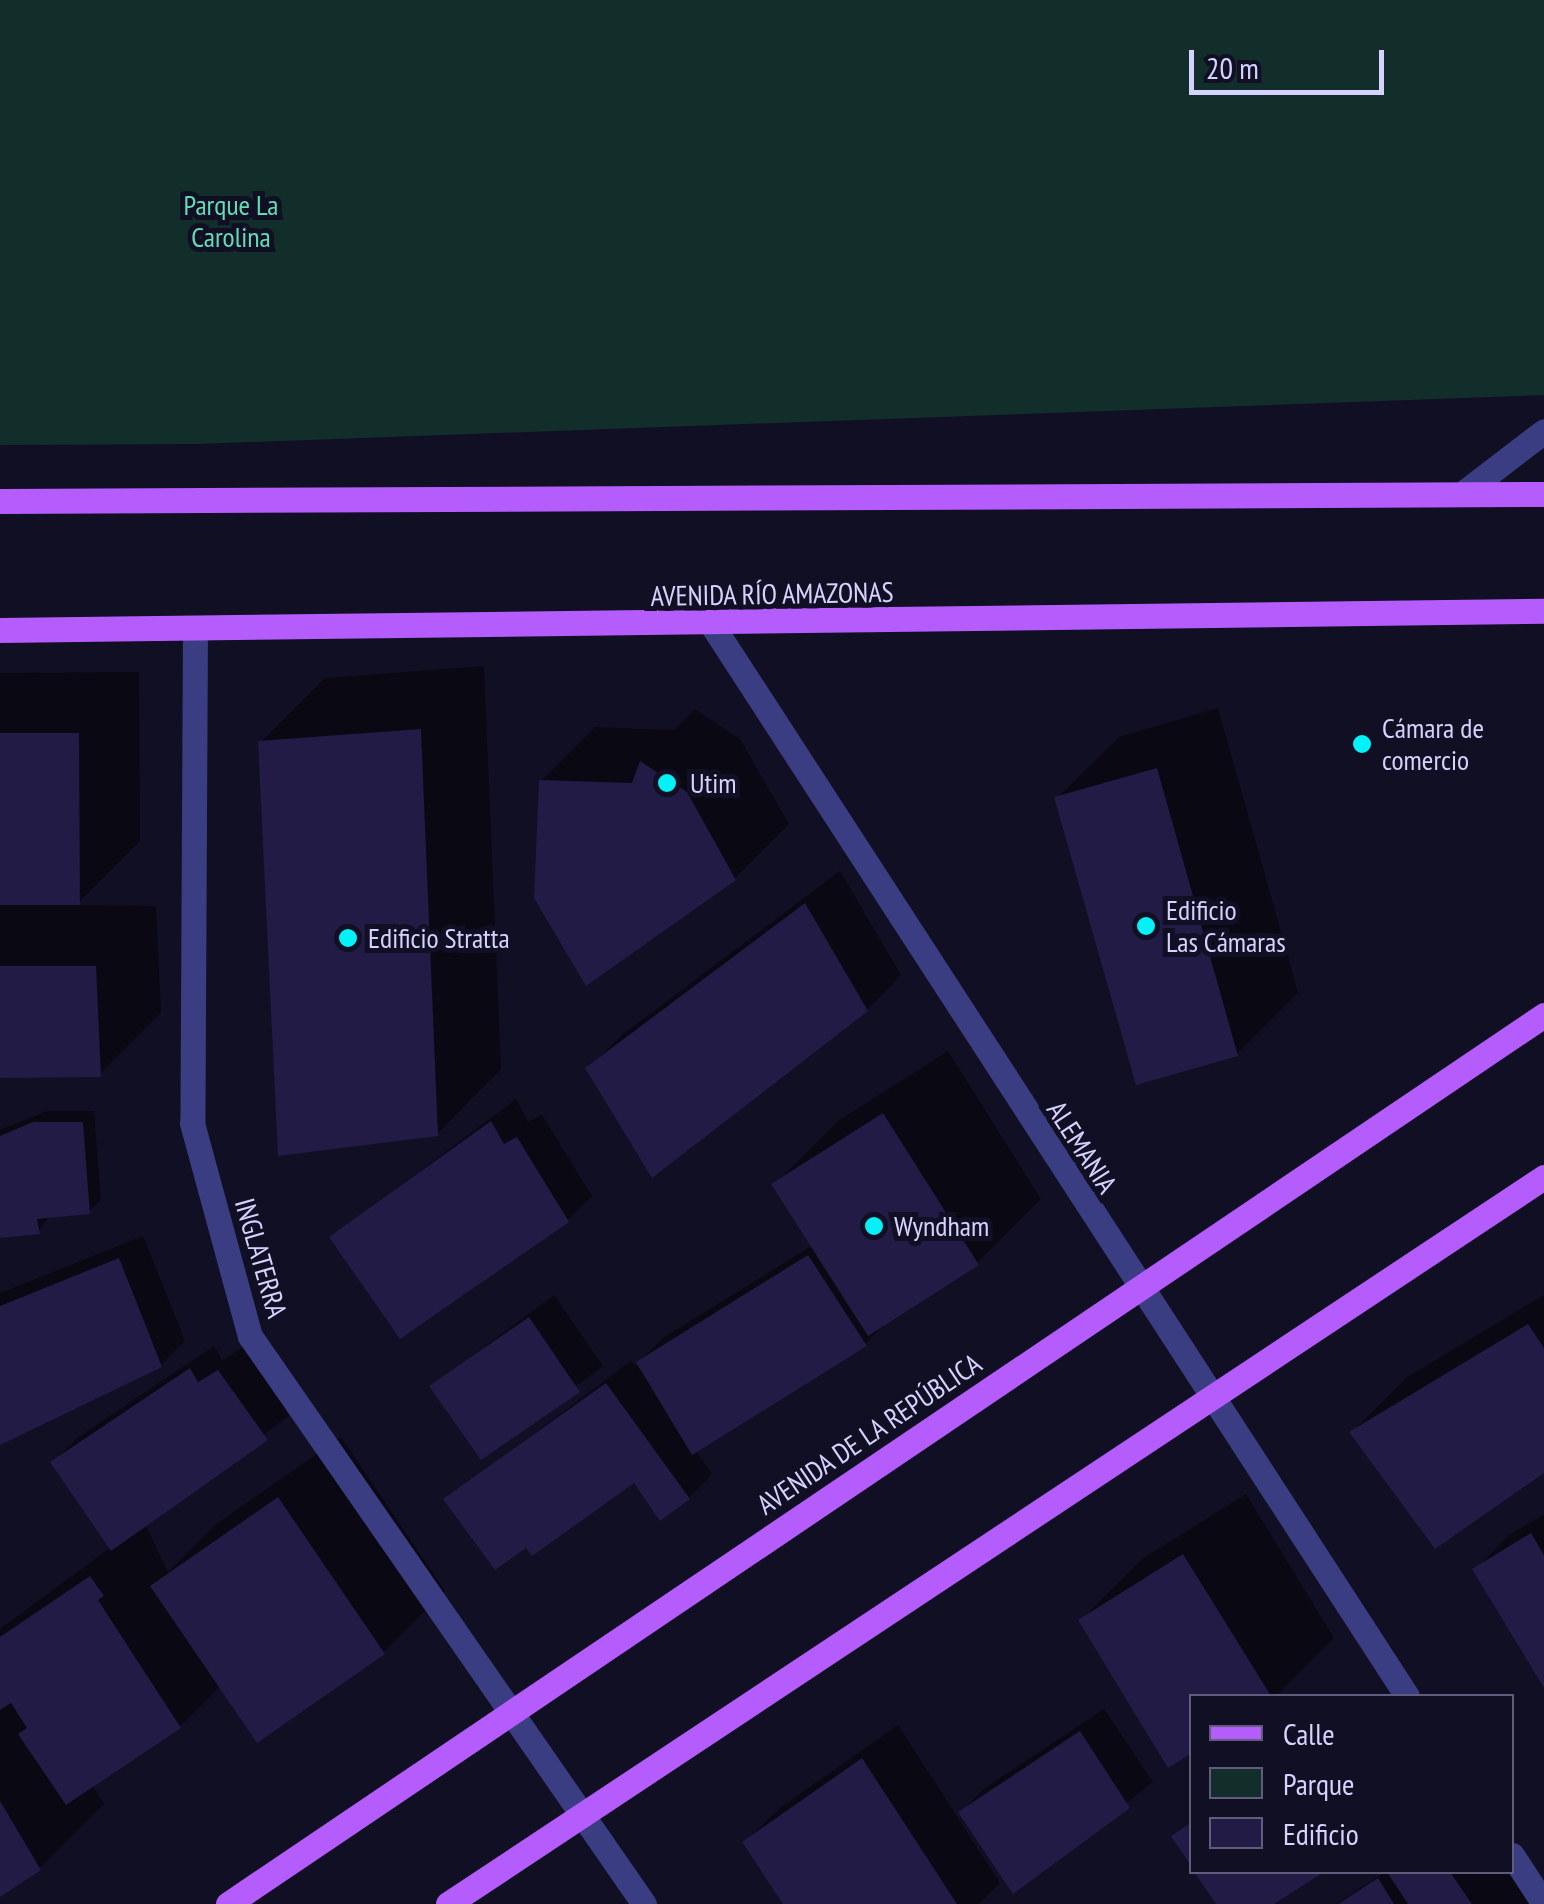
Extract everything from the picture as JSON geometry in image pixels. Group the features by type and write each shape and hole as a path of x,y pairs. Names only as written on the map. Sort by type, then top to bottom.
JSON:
{"main road":[{"path":"0,501 1544,494"},
{"name":"AVENIDA RÍO AMAZONAS","path":"0,630 712,626 1544,611"},
{"name":"AVENIDA DE LA REPÚBLICA","path":"228,1904 1544,1016"},
{"path":"448,1904 1544,1176"}],"street":[{"path":"1462,494 1544,431"},
{"name":"ALEMANIA","path":"712,626 1138,1288 1407,1694"},
{"name":"INGLATERRA","path":"194,629 192,1123 250,1336 514,1711 644,1904"},
{"path":"1514,1858 1544,1904"}],"green space":[{"name":"Parque La Carolina","path":"0,0 1544,0 1544,395 197,444 0,445"}],"building":[{"name":"Edificio Stratta","path":"421,729 438,1136 278,1156 258,741"},
{"path":"0,733 79,733 80,905 0,905"},
{"path":"640,761 687,792 736,880 586,986 534,898 539,780 632,783"},
{"name":"Edificio Las Cámaras","path":"1157,768 1238,1056 1136,1085 1054,797"},
{"path":"805,903 868,1011 652,1178 585,1068"},
{"path":"0,966 96,966 101,1077 0,1078"},
{"path":"883,1113 979,1265 868,1336 771,1184"},
{"path":"491,1121 504,1144 517,1137 569,1222 400,1339 329,1237"},
{"path":"33,1122 83,1122 90,1214 37,1219 40,1234 0,1238 0,1136"},
{"path":"808,1255 867,1346 692,1455 636,1362"},
{"path":"119,1258 162,1367 0,1445 0,1306"},
{"path":"529,1317 580,1392 481,1460 429,1386"},
{"path":"1528,1324 1544,1348 1544,1473 1435,1549 1349,1432"},
{"path":"190,1368 198,1382 218,1370 268,1440 111,1551 50,1462"},
{"path":"606,1383 690,1499 660,1521 634,1483 532,1556 526,1548 495,1570 443,1499"},
{"path":"278,1497 385,1654 257,1743 150,1586"},
{"path":"1531,1533 1544,1555 1544,1688 1472,1569"},
{"path":"1183,1554 1270,1694 1189,1694 1189,1755 1168,1768 1078,1620"},
{"path":"90,1576 104,1596 98,1600 181,1728 66,1805 18,1734 27,1728 11,1703 0,1710 0,1637"},
{"path":"1080,1731 1130,1808 1013,1894 958,1812"},
{"path":"862,1758 957,1904 783,1904 742,1842"},
{"path":"0,1801 41,1870 0,1897"},
{"path":"1189,1824 1189,1863 1171,1836"},
{"path":"1195,1874 1321,1874 1274,1904 1216,1904"},
{"path":"1388,1874 1451,1874 1472,1904 1408,1904"},
{"path":"1378,1878 1394,1904 1338,1904"}],"place":[{"name":"Cámara de comercio","path":"1362,744"},
{"name":"Utim","path":"667,783"},
{"name":"Edificio Las Cámaras","path":"1146,926"},
{"name":"Edificio Stratta","path":"348,938"},
{"name":"Wyndham","path":"874,1226"}]}
